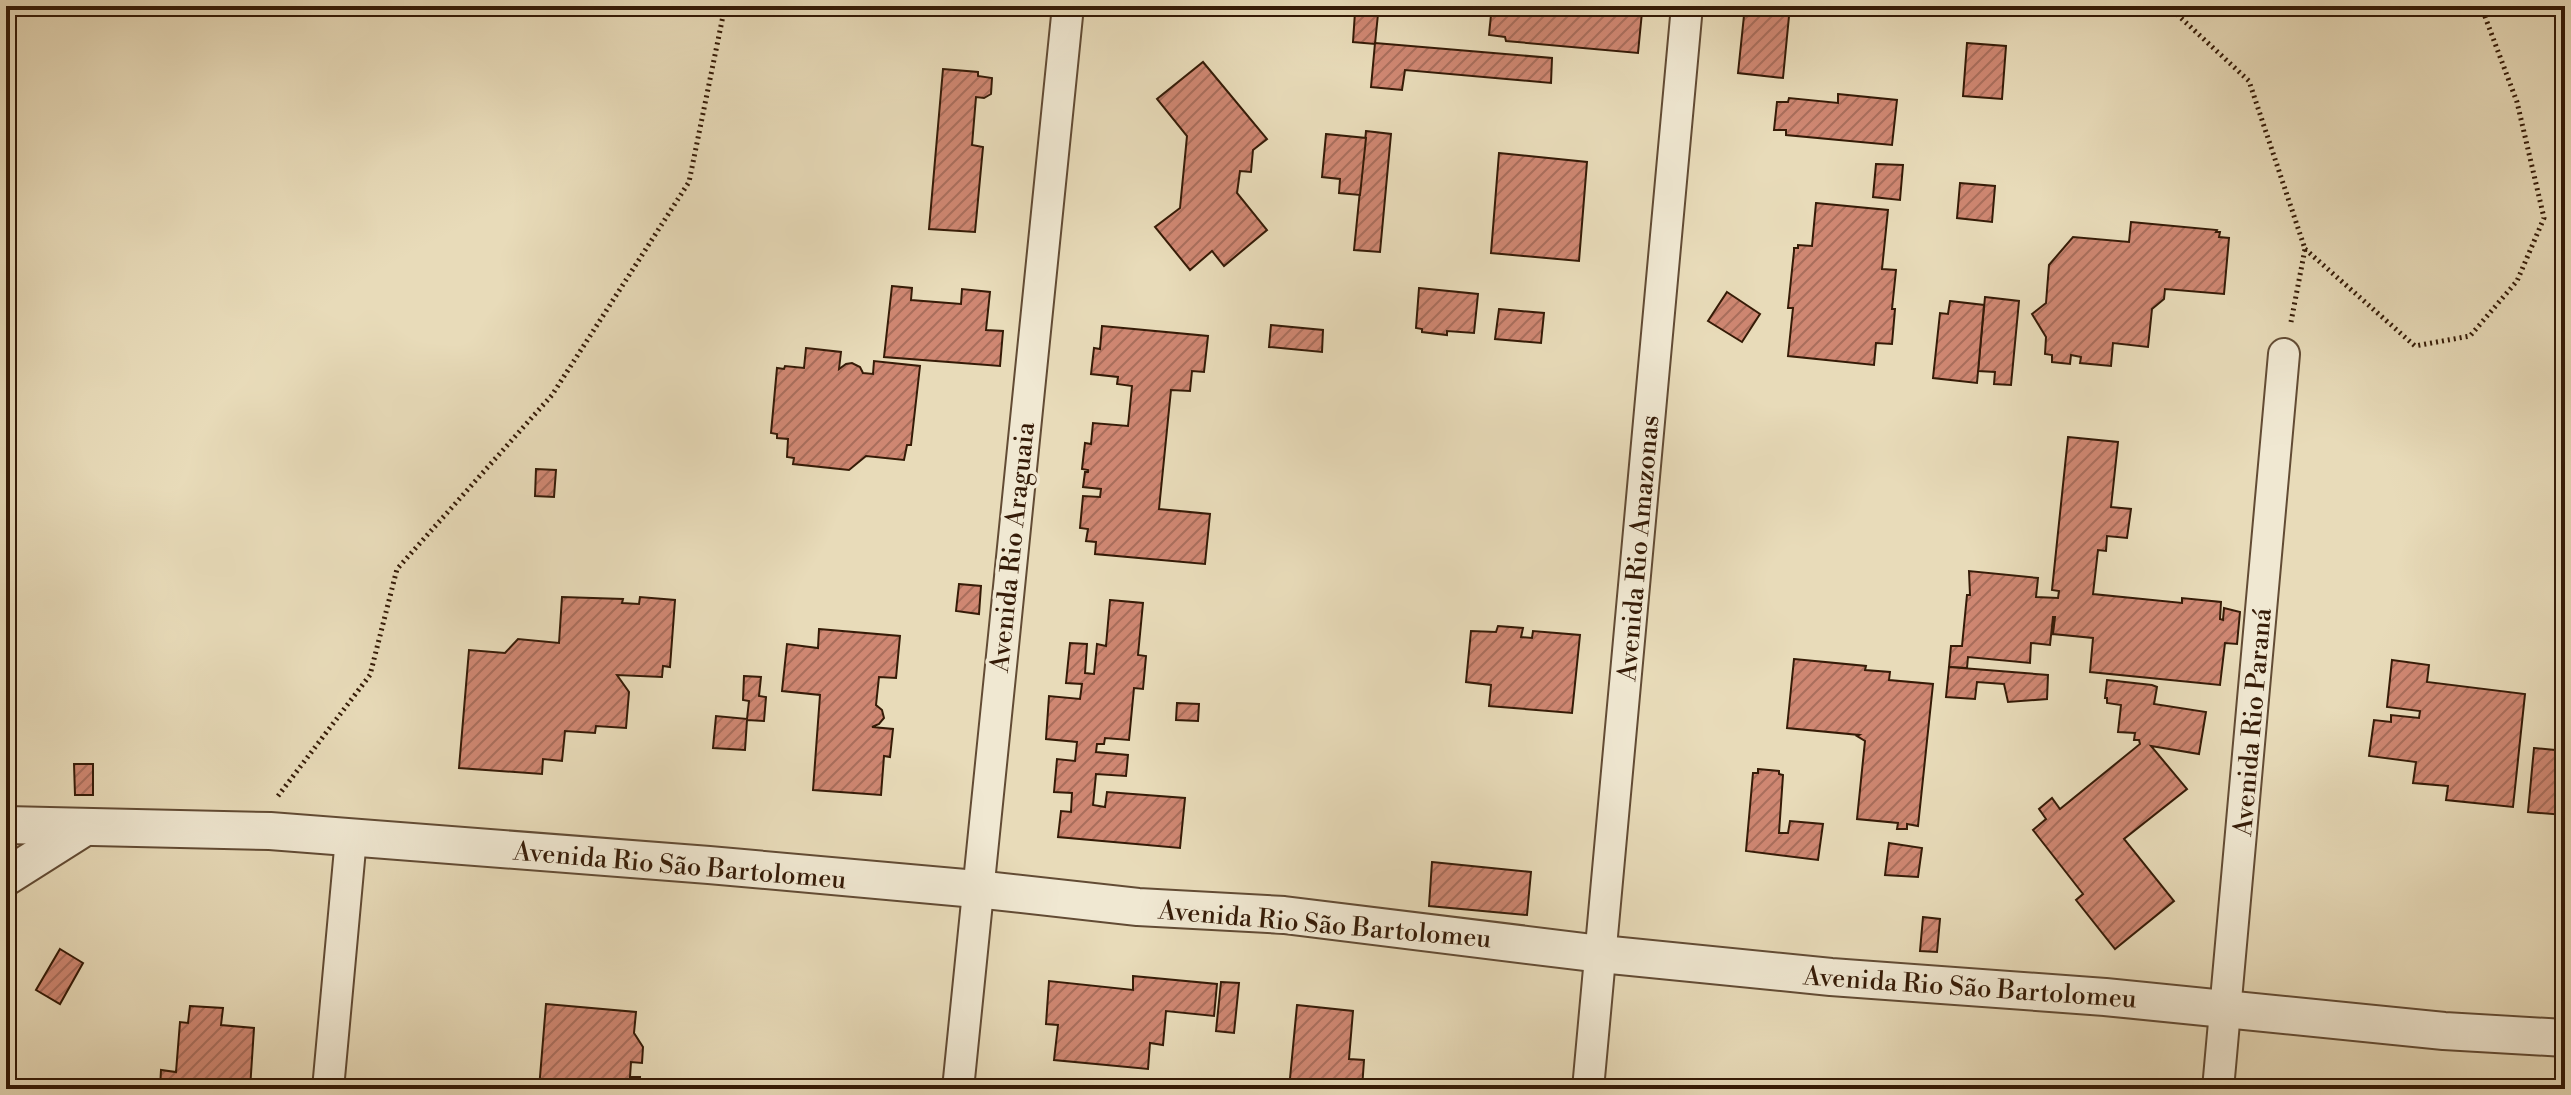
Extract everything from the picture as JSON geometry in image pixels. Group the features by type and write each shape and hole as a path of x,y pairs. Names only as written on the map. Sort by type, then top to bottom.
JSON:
{"street":[{"name":"Avenida Rio Araguaia","path":"958,1089 1068,6"},
{"name":"Avenida Rio Amazonas","path":"1588,1089 1687,6"},
{"name":"Avenida Rio Paraná","path":"2218,1089 2284,354"},
{"name":"Avenida Rio São Bartolomeu","path":"6,825 250,831 709,865 1138,907 1284,915 1601,954 1831,977 2090,995 2444,1031 2565,1038"},
{"path":"6,877 85,827"},
{"path":"328,1089 351,838"}],"path":[{"path":"250,831 370,675 397,569 552,395 689,182 725,6"},
{"path":"2168,6 2249,81 2305,249 2284,354"},
{"path":"2305,249 2415,346 2470,336 2517,281 2544,218 2517,102 2481,6"}],"building":[{"path":"1506,6 1614,6 1614,10 1642,12 1638,53 1506,41 1505,37 1489,35 1491,15 1505,16"},
{"path":"1745,6 1790,6 1783,78 1738,73"},
{"path":"1355,12 1378,14 1375,44 1353,42"},
{"path":"1375,43 1552,58 1551,83 1405,70 1402,90 1371,87"},
{"path":"1967,43 2006,46 2002,99 1963,96"},
{"path":"1203,62 1267,139 1253,150 1251,172 1240,171 1237,193 1267,230 1224,266 1212,251 1190,270 1155,227 1180,208 1187,136 1157,99"},
{"path":"943,69 978,72 978,76 992,78 991,94 984,98 976,97 972,145 983,147 975,232 929,229"},
{"path":"1838,94 1897,100 1892,145 1786,135 1786,130 1774,130 1777,102 1788,102 1789,98 1838,103"},
{"path":"1366,131 1391,134 1380,252 1354,250"},
{"path":"1326,134 1366,138 1360,195 1339,193 1340,179 1322,177"},
{"path":"1499,153 1587,162 1579,261 1491,253"},
{"path":"1876,164 1903,165 1900,200 1873,197"},
{"path":"1960,183 1995,186 1992,222 1957,218"},
{"path":"1816,203 1888,210 1882,269 1896,270 1892,344 1876,343 1874,365 1788,356 1793,308 1788,308 1794,248 1798,245 1812,246"},
{"path":"2131,222 2217,230 2219,237 2229,238 2224,294 2165,289 2164,299 2152,309 2148,347 2113,343 2111,366 2080,363 2081,357 2071,355 2070,364 2052,362 2052,355 2045,354 2046,337 2032,314 2046,303 2049,265 2073,237 2129,242"},
{"path":"892,286 912,288 911,300 961,304 962,289 990,292 986,330 1003,331 1000,366 884,357"},
{"path":"1419,288 1478,294 1474,333 1447,331 1447,335 1422,332 1422,329 1416,328"},
{"path":"1727,292 1760,314 1742,342 1708,321"},
{"path":"1985,297 2019,301 2011,385 1994,384 1995,372 1978,371"},
{"path":"1950,301 1984,305 1977,383 1933,378 1940,313 1948,314"},
{"path":"1499,309 1544,313 1541,343 1495,339"},
{"path":"1271,325 1323,330 1322,352 1269,347"},
{"path":"1102,326 1208,336 1204,372 1192,371 1190,391 1171,390 1159,509 1210,514 1205,564 1095,554 1096,542 1086,541 1088,529 1080,528 1083,496 1100,497 1101,489 1083,487 1085,472 1088,472 1082,469 1085,443 1091,444 1093,423 1128,426 1132,386 1117,384 1118,377 1091,374 1094,348 1100,349"},
{"path":"806,348 841,352 839,369 852,363 860,367 863,373 873,374 874,361 920,366 911,445 907,445 904,460 866,456 849,470 793,464 794,458 787,457 788,439 777,438 777,434 771,433 777,368 804,368"},
{"path":"2068,437 2118,442 2111,507 2131,509 2127,538 2107,536 2106,551 2098,550 2093,594 2182,603 2182,598 2221,602 2220,619 2223,620 2224,608 2240,612 2237,644 2225,643 2220,685 2090,672 2093,638 2053,634 2055,617 2050,645 2031,643 2030,663 1968,657 1967,668 1949,667 1951,646 1962,646 1967,595 1970,595 1969,571 2038,578 2036,597 2058,598 2059,591 2052,590"},
{"path":"536,469 556,470 554,497 535,496"},
{"path":"959,584 981,586 979,614 956,611"},
{"path":"562,597 623,599 622,603 639,604 640,597 675,600 670,667 663,666 662,677 617,675 629,692 626,728 596,726 595,733 565,731 562,761 543,759 542,774 459,768 469,650 505,653 518,639 559,643"},
{"path":"1110,600 1143,603 1138,655 1146,656 1143,689 1134,688 1129,740 1105,738 1104,744 1097,744 1096,752 1128,755 1126,776 1096,774 1093,805 1105,807 1107,792 1185,798 1180,848 1058,837 1061,811 1071,812 1072,793 1054,792 1057,759 1075,761 1077,742 1046,739 1049,696 1080,699 1082,684 1066,683 1070,643 1087,644 1085,673 1094,674 1097,644 1106,646"},
{"path":"1498,626 1523,628 1521,637 1532,638 1533,631 1580,635 1572,713 1489,706 1491,685 1466,682 1471,631 1496,632"},
{"path":"819,629 900,636 896,678 879,677 876,705 882,710 884,718 872,727 893,729 890,757 884,756 881,795 813,790 820,695 782,691 787,644 818,648"},
{"path":"1794,659 1866,666 1865,670 1890,672 1889,680 1933,684 1918,826 1907,824 1907,829 1897,829 1898,823 1857,819 1865,741 1859,735 1787,728"},
{"path":"2392,660 2429,665 2427,682 2525,694 2513,807 2446,800 2448,786 2413,783 2416,762 2369,756 2374,720 2391,722 2391,715 2419,718 2420,711 2387,707"},
{"path":"1949,667 2048,675 2047,699 2008,702 2004,684 1977,682 1975,699 1946,697"},
{"path":"744,676 761,677 759,696 766,697 764,721 747,720 745,750 713,748 716,716 747,719 749,701 743,700"},
{"path":"2107,680 2152,685 2157,687 2154,704 2206,712 2199,754 2151,746 2187,789 2124,839 2174,901 2115,949 2076,900 2083,894 2033,830 2046,819 2039,809 2052,798 2060,809 2140,744 2139,740 2134,740 2135,733 2118,732 2121,705 2107,703"},
{"path":"1177,703 1199,704 1198,721 1176,720"},
{"path":"2534,748 2565,751 2565,815 2528,812"},
{"path":"74,764 93,764 93,795 75,795"},
{"path":"1758,769 1779,771 1783,775 1779,833 1788,833 1790,821 1823,824 1818,860 1746,851 1753,773 1758,773"},
{"path":"1889,843 1922,848 1918,877 1885,875"},
{"path":"1432,862 1531,872 1527,915 1429,906"},
{"path":"1923,917 1940,919 1937,952 1920,951"},
{"path":"60,949 83,963 60,1004 36,990"},
{"path":"1133,976 1217,984 1214,1016 1166,1011 1163,1045 1150,1043 1148,1069 1054,1060 1058,1025 1046,1024 1049,981 1133,990"},
{"path":"1221,982 1239,983 1234,1033 1216,1031"},
{"path":"546,1004 636,1012 634,1033 643,1047 642,1063 631,1062 630,1077 640,1077 639,1089 539,1089"},
{"path":"1297,1005 1353,1011 1349,1059 1364,1060 1362,1089 1289,1089"},
{"path":"190,1006 223,1008 221,1025 254,1028 250,1089 160,1089 161,1070 176,1072 180,1022 188,1023"},
{"path":"2286,1081 2386,1089 2286,1089"}]}
